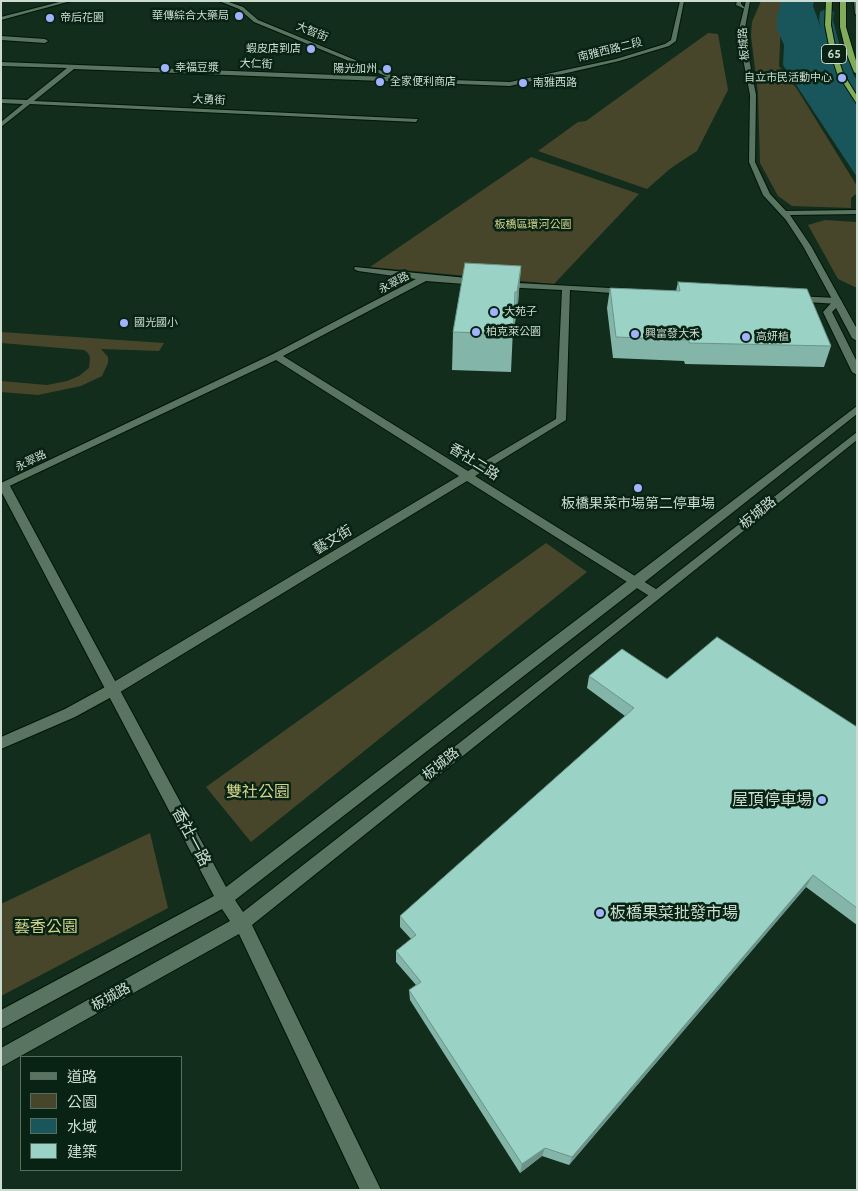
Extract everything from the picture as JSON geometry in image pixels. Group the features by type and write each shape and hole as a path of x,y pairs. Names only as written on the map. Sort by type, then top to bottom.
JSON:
{"highway":[{"name":"65","path":"829,1 828,25 832,50 840,73 857,102"},
{"name":"65","path":"844,1 843,27 848,52 857,72"}],"street":[{"path":"1,19 69,1"},
{"name":"大智街","path":"221,1 241,8 256,21 399,80"},
{"name":"南雅西路二段","path":"510,84 617,60 668,45 673,41 682,1"},
{"path":"739,1 738,4 745,9"},
{"name":"板城路","path":"748,1 741,33 753,95 752,162 768,195 786,216 838,301 857,338"},
{"path":"856,1 857,14"},
{"path":"1,39 45,40"},
{"name":"大仁街","path":"1,64 510,84"},
{"path":"1,125 72,67"},
{"name":"大勇街","path":"1,101 416,120"},
{"path":"786,216 857,212"},
{"path":"786,216 857,218"},
{"path":"358,269 425,278"},
{"name":"永翠路","path":"3,487 276,356 425,278 634,292"},
{"name":"藝文街","path":"1,743 70,712 112,690 561,420 566,288"},
{"path":"779,298 838,301"},
{"path":"838,301 827,312 857,372"},
{"name":"香社二路","path":"276,356 656,594"},
{"name":"板城路","path":"1,1020 224,899 637,582 857,410"},
{"name":"板城路","path":"1,1058 242,923 857,435"},
{"name":"香社一路","path":"3,487 224,899 242,923 371,1190"}],"green space":[{"path":"761,1 786,1 781,23 779,66 797,89 857,186 857,193 851,198 851,208 792,206 778,196 760,163 758,93 751,36 752,22"},
{"path":"708,33 718,34 728,90 697,151 671,168 647,189 538,151 578,122 586,121"},
{"name":"板橋區環河公園","path":"531,157 639,194 554,284 370,267"},
{"path":"825,220 857,222 857,288 838,279 808,225"},
{"path":"1,332 164,343 159,351 101,349 108,357 108,363 102,376 81,386 38,395 1,392 1,381 47,385 67,381 79,376 89,368 90,357 88,353 84,350 1,343"},
{"name":"雙社公園","path":"546,543 587,572 251,842 206,787"},
{"name":"藝香公園","path":"150,833 168,908 1,996 1,904"}],"water":[{"path":"779,1 814,1 813,6 827,45 850,68 857,81 857,177 783,65 784,45 777,29 777,16 781,5"}],"building":[{"path":"465,263 521,266 517,292 515,292 513,334 453,332"},
{"path":"678,282 807,289 831,346 689,343 689,340 616,337 610,288 680,291"},
{"name":"板橋果菜批發市場","path":"717,637 857,727 857,908 813,875 572,1157 545,1148 522,1164 409,990 421,982 396,951 416,935 400,916 634,708 589,676 622,649 667,679"}],"waterway":[{"path":"827,12 826,20 834,53 857,69"}],"place":[{"name":"華傳綜合大藥局","path":"239,16"},
{"name":"帝后花園","path":"50,18"},
{"name":"蝦皮店到店","path":"311,49"},
{"name":"幸福豆漿","path":"165,68"},
{"name":"陽光加州","path":"387,69"},
{"name":"自立市民活動中心","path":"842,78"},
{"name":"全家便利商店","path":"380,82"},
{"name":"南雅西路","path":"523,83"},
{"name":"大苑子","path":"494,312"},
{"name":"國光國小","path":"124,323"},
{"name":"柏克萊公園","path":"476,332"},
{"name":"興富發大禾","path":"635,334"},
{"name":"高妍植","path":"746,337"},
{"name":"板橋果菜市場第二停車場","path":"638,488"},
{"name":"屋頂停車場","path":"822,800"},
{"name":"板橋果菜批發市場","path":"600,913"}]}
